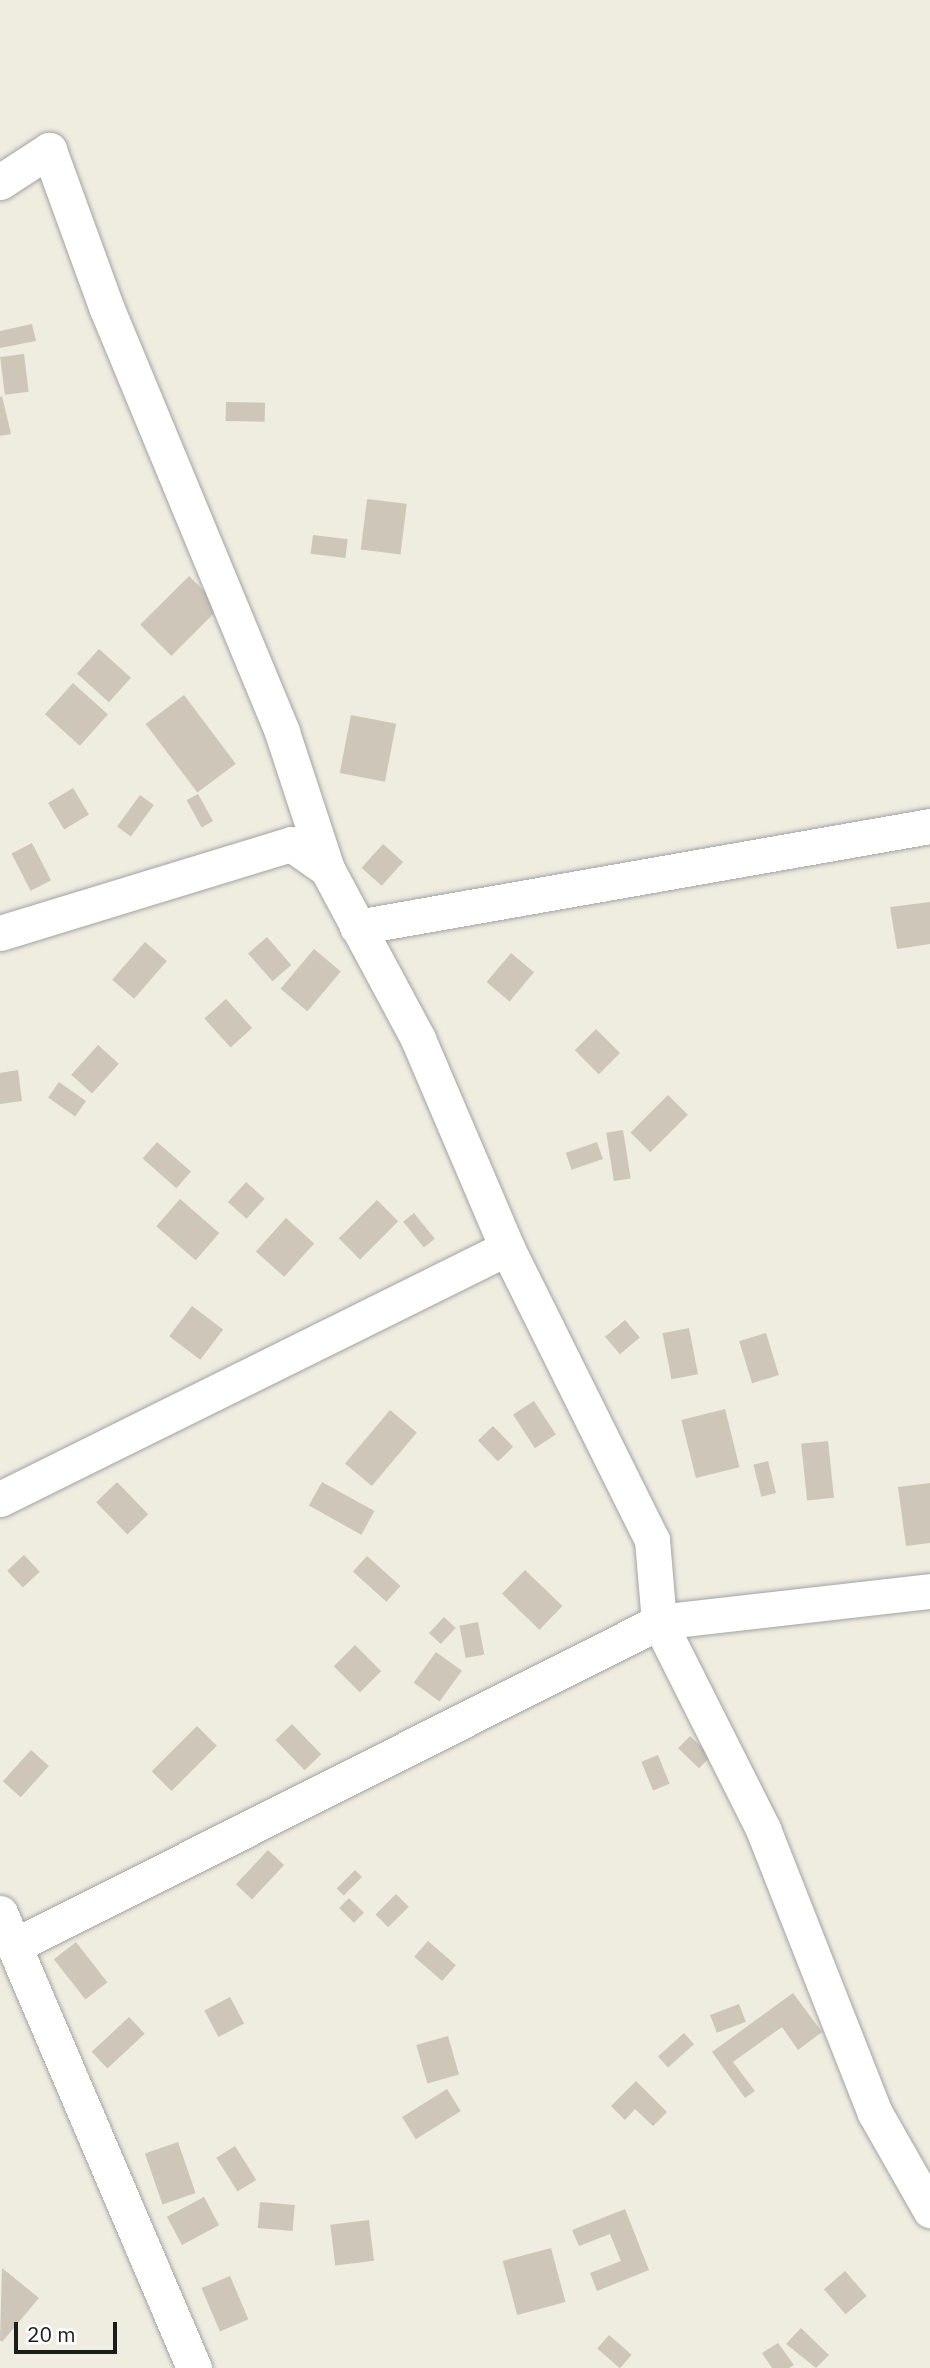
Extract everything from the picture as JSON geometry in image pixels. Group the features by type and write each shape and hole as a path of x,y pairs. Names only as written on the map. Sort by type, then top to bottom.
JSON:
{"street":[{"path":"0,182 49,150 107,309 282,732 327,869 418,1039 507,1248 652,1540 659,1622 763,1829 875,2113 930,2210"},
{"path":"357,927 930,825"},
{"path":"0,933 291,844 327,869"},
{"path":"0,1499 507,1248"},
{"path":"14,1946 659,1622 930,1591"},
{"path":"0,1913 194,2368"}],"building":[{"path":"32,324 36,341 0,348 0,331"},
{"path":"24,354 29,392 5,395 0,357"},
{"path":"2,396 11,434 0,436 0,397"},
{"path":"226,402 265,403 265,422 226,421"},
{"path":"367,499 407,504 400,554 361,550"},
{"path":"313,535 348,539 345,558 311,554"},
{"path":"189,576 220,607 171,656 140,625"},
{"path":"99,649 131,678 109,702 77,674"},
{"path":"73,683 108,714 80,746 45,714"},
{"path":"184,695 236,764 197,793 146,724"},
{"path":"351,715 396,724 385,782 340,773"},
{"path":"73,788 89,815 64,830 48,803"},
{"path":"198,794 213,821 202,827 187,800"},
{"path":"140,795 154,805 131,837 117,827"},
{"path":"32,843 51,880 31,891 12,853"},
{"path":"383,844 403,862 382,886 362,868"},
{"path":"930,902 930,944 897,949 890,907"},
{"path":"267,937 291,965 272,981 248,953"},
{"path":"145,942 167,961 134,999 112,980"},
{"path":"314,949 341,971 307,1011 281,989"},
{"path":"511,953 534,972 510,1001 487,982"},
{"path":"226,999 252,1028 231,1047 204,1018"},
{"path":"596,1029 620,1053 599,1074 575,1050"},
{"path":"98,1045 119,1064 92,1093 71,1075"},
{"path":"18,1070 22,1101 0,1104 0,1073"},
{"path":"59,1082 86,1101 75,1116 48,1098"},
{"path":"668,1095 688,1115 650,1152 631,1132"},
{"path":"623,1130 631,1178 614,1181 606,1133"},
{"path":"157,1142 191,1172 177,1188 143,1159"},
{"path":"597,1142 603,1159 572,1170 566,1153"},
{"path":"246,1182 265,1199 247,1219 228,1202"},
{"path":"180,1199 219,1233 196,1260 156,1226"},
{"path":"377,1200 398,1221 360,1259 339,1238"},
{"path":"414,1213 435,1239 424,1247 403,1222"},
{"path":"286,1218 314,1243 284,1277 256,1251"},
{"path":"192,1306 223,1329 200,1360 169,1336"},
{"path":"625,1320 640,1338 620,1354 605,1337"},
{"path":"689,1328 698,1374 671,1379 662,1333"},
{"path":"766,1333 779,1375 752,1383 739,1341"},
{"path":"534,1401 556,1435 535,1448 513,1415"},
{"path":"725,1409 740,1467 696,1478 681,1420"},
{"path":"390,1410 417,1432 372,1486 345,1464"},
{"path":"493,1426 513,1447 498,1461 478,1441"},
{"path":"828,1441 834,1498 807,1501 801,1444"},
{"path":"768,1461 776,1493 761,1497 753,1465"},
{"path":"117,1482 148,1514 127,1535 96,1502"},
{"path":"322,1482 374,1511 361,1535 309,1506"},
{"path":"930,1483 930,1543 906,1546 898,1487"},
{"path":"24,1555 40,1572 23,1588 7,1571"},
{"path":"367,1556 400,1586 386,1602 353,1572"},
{"path":"525,1570 562,1606 539,1630 502,1594"},
{"path":"444,1617 456,1628 441,1644 429,1633"},
{"path":"478,1622 484,1654 466,1658 459,1626"},
{"path":"355,1645 381,1671 360,1692 334,1666"},
{"path":"436,1652 462,1671 440,1702 414,1683"},
{"path":"292,1724 321,1754 305,1770 275,1740"},
{"path":"197,1726 217,1746 172,1791 152,1771"},
{"path":"690,1736 711,1756 699,1768 678,1748"},
{"path":"31,1750 49,1766 21,1797 3,1781"},
{"path":"658,1755 670,1784 653,1790 641,1762"},
{"path":"268,1850 284,1865 252,1899 236,1884"},
{"path":"355,1870 362,1877 344,1895 337,1888"},
{"path":"396,1894 409,1907 388,1927 375,1915"},
{"path":"349,1898 364,1913 354,1923 339,1908"},
{"path":"428,1941 456,1965 442,1981 414,1957"},
{"path":"76,1942 107,1982 85,1999 54,1959"},
{"path":"793,1993 822,2032 798,2050 782,2027 733,2062 755,2091 745,2098 712,2052"},
{"path":"230,1997 244,2023 218,2037 204,2011"},
{"path":"739,2004 746,2022 717,2033 710,2015"},
{"path":"129,2017 145,2034 107,2069 92,2052"},
{"path":"684,2033 694,2044 668,2068 658,2056"},
{"path":"448,2036 459,2074 427,2084 416,2045"},
{"path":"636,2081 667,2112 653,2126 635,2109 625,2120 611,2106"},
{"path":"447,2089 461,2111 416,2139 402,2117"},
{"path":"178,2142 196,2193 162,2204 145,2153"},
{"path":"235,2146 256,2180 238,2192 216,2158"},
{"path":"204,2197 219,2225 182,2245 167,2217"},
{"path":"260,2202 295,2205 293,2231 258,2228"},
{"path":"625,2209 649,2270 597,2291 590,2273 621,2261 610,2234 579,2246 572,2230"},
{"path":"369,2220 374,2261 335,2265 330,2225"},
{"path":"551,2248 565,2302 517,2315 503,2261"},
{"path":"2,2268 39,2298 2,2342 0,2340"},
{"path":"845,2271 867,2296 846,2314 824,2289"},
{"path":"230,2276 248,2319 220,2331 201,2288"},
{"path":"801,2328 829,2355 816,2368 786,2344"},
{"path":"609,2335 632,2355 620,2368 597,2349"},
{"path":"778,2343 794,2365 789,2368 772,2368 762,2353"}]}
